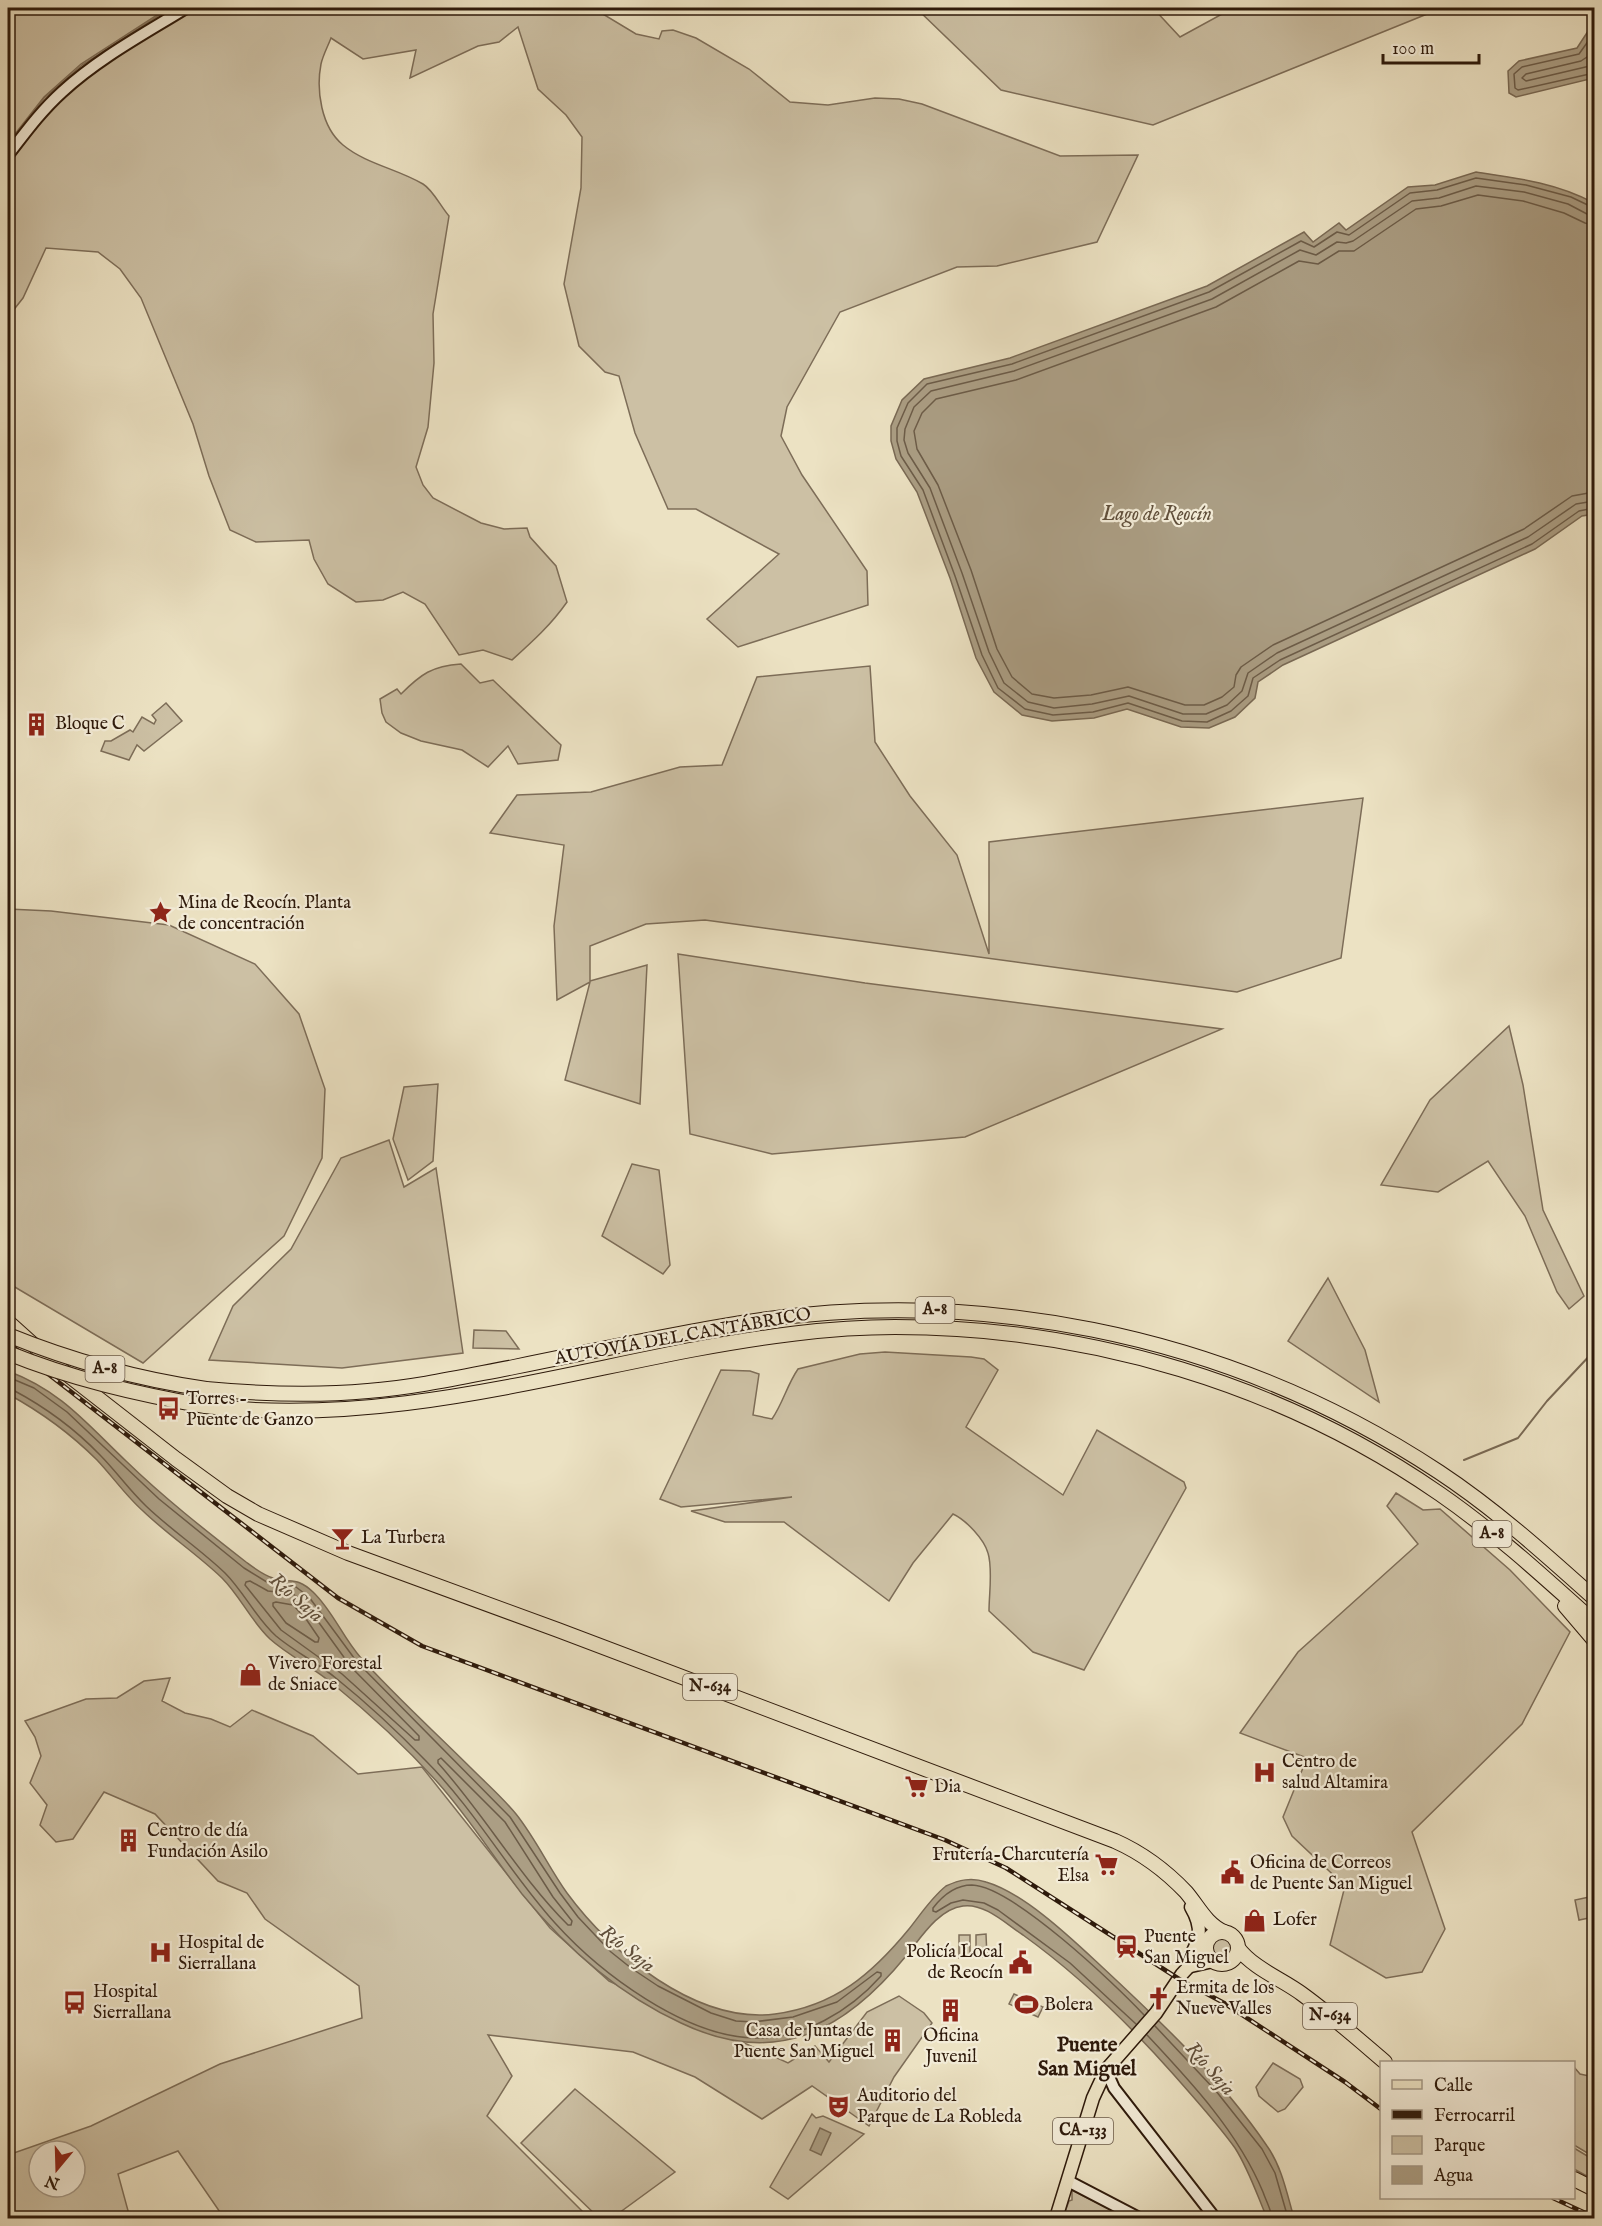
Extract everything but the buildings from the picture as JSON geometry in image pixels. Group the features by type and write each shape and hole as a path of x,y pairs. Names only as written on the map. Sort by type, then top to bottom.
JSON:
{"highway":[{"name":"AUTOVÍA DEL CANTÁBRICO","path":"8,1335 92,1365 134,1376 206,1389 283,1394 374,1391 447,1380 769,1318 872,1310 965,1312 1022,1317 1080,1326 1143,1340 1221,1364 1272,1383 1331,1410 1422,1461 1502,1518 1594,1598"},
{"name":"N-634","path":"8,1322 58,1367 133,1426 184,1465 258,1514 297,1532 1114,1841 1143,1856 1172,1878 1213,1926 1235,1938 1235,1954"},
{"name":"AUTOVÍA DEL CANTÁBRICO","path":"8,1353 53,1371 105,1386 205,1406 289,1412 372,1408 436,1400 688,1350 780,1335 859,1328 940,1328 1047,1338 1165,1364 1228,1385 1293,1411 1431,1488 1483,1526 1594,1622"},
{"path":"1380,1458 1380,1461 1437,1498 1506,1551 1553,1594 1594,1640"},
{"path":"1422,1461 1504,1514 1594,1585"},
{"name":"N-634","path":"1203,1914 1208,1928 1208,1955 1213,1961 1223,1964 1235,1954"},
{"path":"1208,1943 1216,1933 1224,1932"},
{"name":"N-634","path":"1235,1954 1272,1974 1325,2011 1384,2061"},
{"path":"1575,2180 1594,2189"}],"main road":[{"name":"N-634","path":"1172,1878 1190,1905 1199,1924 1197,1943 1186,1970"},
{"name":"CA-133","path":"1056,2218 1093,2098 1106,2070 1156,2013 1208,1943"},
{"path":"1186,1970 1213,1961"}],"street":[{"path":"8,155 48,106 75,81 118,50 186,8"},
{"path":"1106,2070 1114,2088 1215,2218"},
{"path":"1100,2084 1114,2088"},
{"path":"1068,2181 1138,2218"}],"green space":[{"path":"8,8 168,8 81,64 44,97 8,143"},
{"path":"170,8 593,8 636,34 659,39 662,31 673,30 696,38 749,69 790,102 828,105 875,98 899,99 922,104 1060,156 1138,155 1097,242 997,266 957,267 840,312 787,407 781,436 802,475 867,571 868,605 738,647 707,619 779,554 696,509 668,509 635,433 619,376 605,372 579,346 564,284 581,188 582,137 566,115 538,89 518,27 499,42 478,46 410,78 416,50 363,59 331,38 321,64 319,85 322,107 330,128 343,145 352,152 423,184 434,194 449,216 433,314 434,363 428,427 416,467 423,485 433,498 481,523 504,529 527,528 530,537 556,566 567,602 548,626 512,660 483,650 459,655 425,604 403,592 383,600 356,602 328,584 314,559 309,540 256,542 230,530 209,476 193,424 141,298 120,269 98,252 46,248 23,298 8,317 8,144 44,98 82,65"},
{"path":"916,8 1153,8 1180,37 1233,8 1442,8 1153,125 1001,90"},
{"path":"461,664 480,683 493,680 561,745 558,760 518,764 508,746 488,767 462,750 421,741 401,733 386,722 380,699 397,689 401,694 428,672"},
{"path":"870,666 875,742 910,796 957,855 989,954 989,842 1363,798 1341,958 1237,992 705,920 646,924 590,946 590,981 647,965 640,1104 565,1080 590,982 557,1000 554,926 564,845 490,833 517,795 591,792 680,767 722,765 757,677"},
{"path":"166,703 182,721 144,751 137,745 129,760 101,751 105,741 111,741 130,730 133,732 142,717 154,724 156,720 152,715"},
{"path":"8,909 51,911 169,925 255,964 299,1014 325,1089 322,1158 284,1236 143,1363 8,1283"},
{"path":"678,954 865,983 1222,1029 965,1137 772,1154 690,1134"},
{"path":"1509,1026 1523,1085 1543,1210 1584,1296 1569,1309 1557,1292 1525,1216 1488,1161 1438,1192 1381,1185 1430,1100"},
{"path":"438,1084 433,1161 408,1180 393,1139 404,1087"},
{"path":"389,1140 404,1187 436,1168 463,1353 342,1368 209,1360 233,1306 291,1249 341,1158"},
{"path":"632,1164 659,1170 670,1265 663,1274 602,1236"},
{"path":"1328,1278 1365,1350 1379,1402 1288,1341"},
{"path":"474,1330 506,1331 519,1349 473,1348"},
{"path":"885,1352 984,1359 998,1370 966,1427 1063,1495 1097,1430 1184,1482 1186,1488 1084,1670 1033,1652 989,1611 991,1574 988,1553 974,1530 953,1514 913,1563 889,1601 784,1522 725,1522 691,1511 792,1497 681,1507 660,1499 721,1370 750,1371 759,1374 753,1415 772,1419 798,1369 860,1354"},
{"path":"1396,1493 1423,1510 1440,1509 1510,1570 1570,1632 1522,1724 1412,1832 1445,1929 1422,1972 1386,1978 1330,1945 1345,1886 1292,1836 1283,1817 1307,1758 1240,1733 1298,1652 1418,1544 1387,1506"},
{"path":"170,1678 162,1701 185,1713 211,1719 230,1727 252,1710 313,1736 358,1774 422,1767 550,1928 609,1981 788,2063 815,2046 829,2062 867,2012 899,1996 924,2013 932,2023 894,2077 869,2126 812,2086 762,2119 695,2077 633,2052 488,2035 512,2076 487,2116 589,2218 224,2218 178,2151 118,2174 130,2218 8,2218 8,2155 27,2148 27,2199 87,2199 87,2139 54,2139 91,2126 220,2064 362,2018 359,1986 265,1919 247,1893 218,1881 155,1814 104,1792 73,1839 56,1842 40,1825 47,1805 30,1783 41,1756 35,1737 25,1721 86,1699 117,1698 144,1681"},
{"path":"1594,1896 1594,1917 1579,1920 1575,1900"},
{"path":"986,1934 987,1957 976,1957 976,1935"},
{"path":"959,1935 970,1935 970,1957 959,1958"},
{"path":"1222,1937 1232,1944 1233,1948 1226,1958 1222,1959 1212,1952 1211,1948 1218,1938"},
{"name":"Bolera","path":"1014,1994 1043,2007 1038,2017 1009,2004"},
{"path":"1273,2063 1300,2079 1303,2087 1285,2109 1278,2112 1259,2096 1256,2087"},
{"path":"1575,2068 1580,2074 1594,2077 1594,2157 1575,2146"},
{"path":"575,2089 675,2172 612,2218 599,2218 521,2143"},
{"path":"812,2114 816,2118 823,2116 864,2134 788,2199 770,2187"},
{"path":"1575,2149 1594,2160 1594,2180 1575,2170"},
{"path":"1072,2190 1127,2218 1080,2218 1065,2212 1069,2201 1072,2200"}],"water":[{"path":"1594,22 1594,78 1516,97 1509,93 1508,71 1519,61 1577,48"},
{"name":"Lago de Reocín","path":"1476,172 1551,186 1594,203 1594,514 1582,516 1535,549 1283,665 1258,682 1255,698 1235,717 1209,728 1181,727 1127,709 1094,718 1052,721 1022,715 994,692 976,658 950,578 917,492 896,459 891,441 891,426 902,400 924,379 1010,358 1207,286 1304,232 1313,242 1339,223 1346,230 1408,187 1435,185"},
{"name":"Río Saja","path":"8,1371 43,1388 72,1409 155,1487 252,1567 273,1578 302,1584 313,1592 361,1658 516,1814 560,1883 585,1916 607,1939 658,1980 686,1996 715,2008 745,2014 775,2014 796,2010 834,1995 866,1974 895,1945 946,1886 965,1880 986,1882 1016,1896 1061,1930 1145,2007 1210,2073 1272,2154 1284,2181 1294,2218 1267,2218 1249,2174 1235,2148 1174,2075 1121,2019 1044,1951 1002,1920 979,1908 963,1906 946,1913 930,1926 882,1983 858,2005 806,2035 777,2042 747,2042 715,2036 681,2023 636,1998 594,1968 539,1914 450,1797 401,1744 333,1684 270,1639 222,1578 137,1505 97,1460 66,1432 8,1394"},
{"path":"820,2128 831,2133 821,2155 810,2150"}],"waterway":[{"path":"1464,1460 1518,1438 1547,1401 1594,1351"}],"railway":[{"path":"8,1343 338,1598 422,1646 945,1840 1006,1868 1179,1979 1224,2003 1345,2082 1380,2108"},
{"path":"1555,2199 1594,2217"}],"place":[{"name":"Bloque C","path":"37,724"},
{"name":"Mina de Reocín. Planta de concentración","path":"160,913"},
{"name":"Torres - Puente de Ganzo","path":"168,1409"},
{"name":"La Turbera","path":"343,1538"},
{"name":"Vivero Forestal de Sniace","path":"250,1674"},
{"name":"Centro de salud Altamira","path":"1264,1772"},
{"name":"Dia","path":"916,1787"},
{"name":"Centro de día Fundación Asilo","path":"129,1841"},
{"name":"Frutería-Charcutería Elsa","path":"1107,1865"},
{"name":"Oficina de Correos de Puente San Miguel","path":"1232,1873"},
{"name":"Lofer","path":"1255,1920"},
{"name":"Puente San Miguel","path":"1126,1947"},
{"name":"Hospital de Sierrallana","path":"160,1953"},
{"name":"Policía Local de Reocín","path":"1021,1962"},
{"name":"Ermita de los Nueve Valles","path":"1158,1998"},
{"name":"Hospital Sierrallana","path":"75,2002"},
{"name":"Bolera","path":"1026,2005"},
{"name":"Oficina Juvenil","path":"951,2010"},
{"name":"Casa de Juntas de Puente San Miguel","path":"892,2041"},
{"name":"Auditorio del Parque de La Robleda","path":"839,2106"}],"district":[{"name":"Puente San Miguel","path":"1087,2057"}]}
